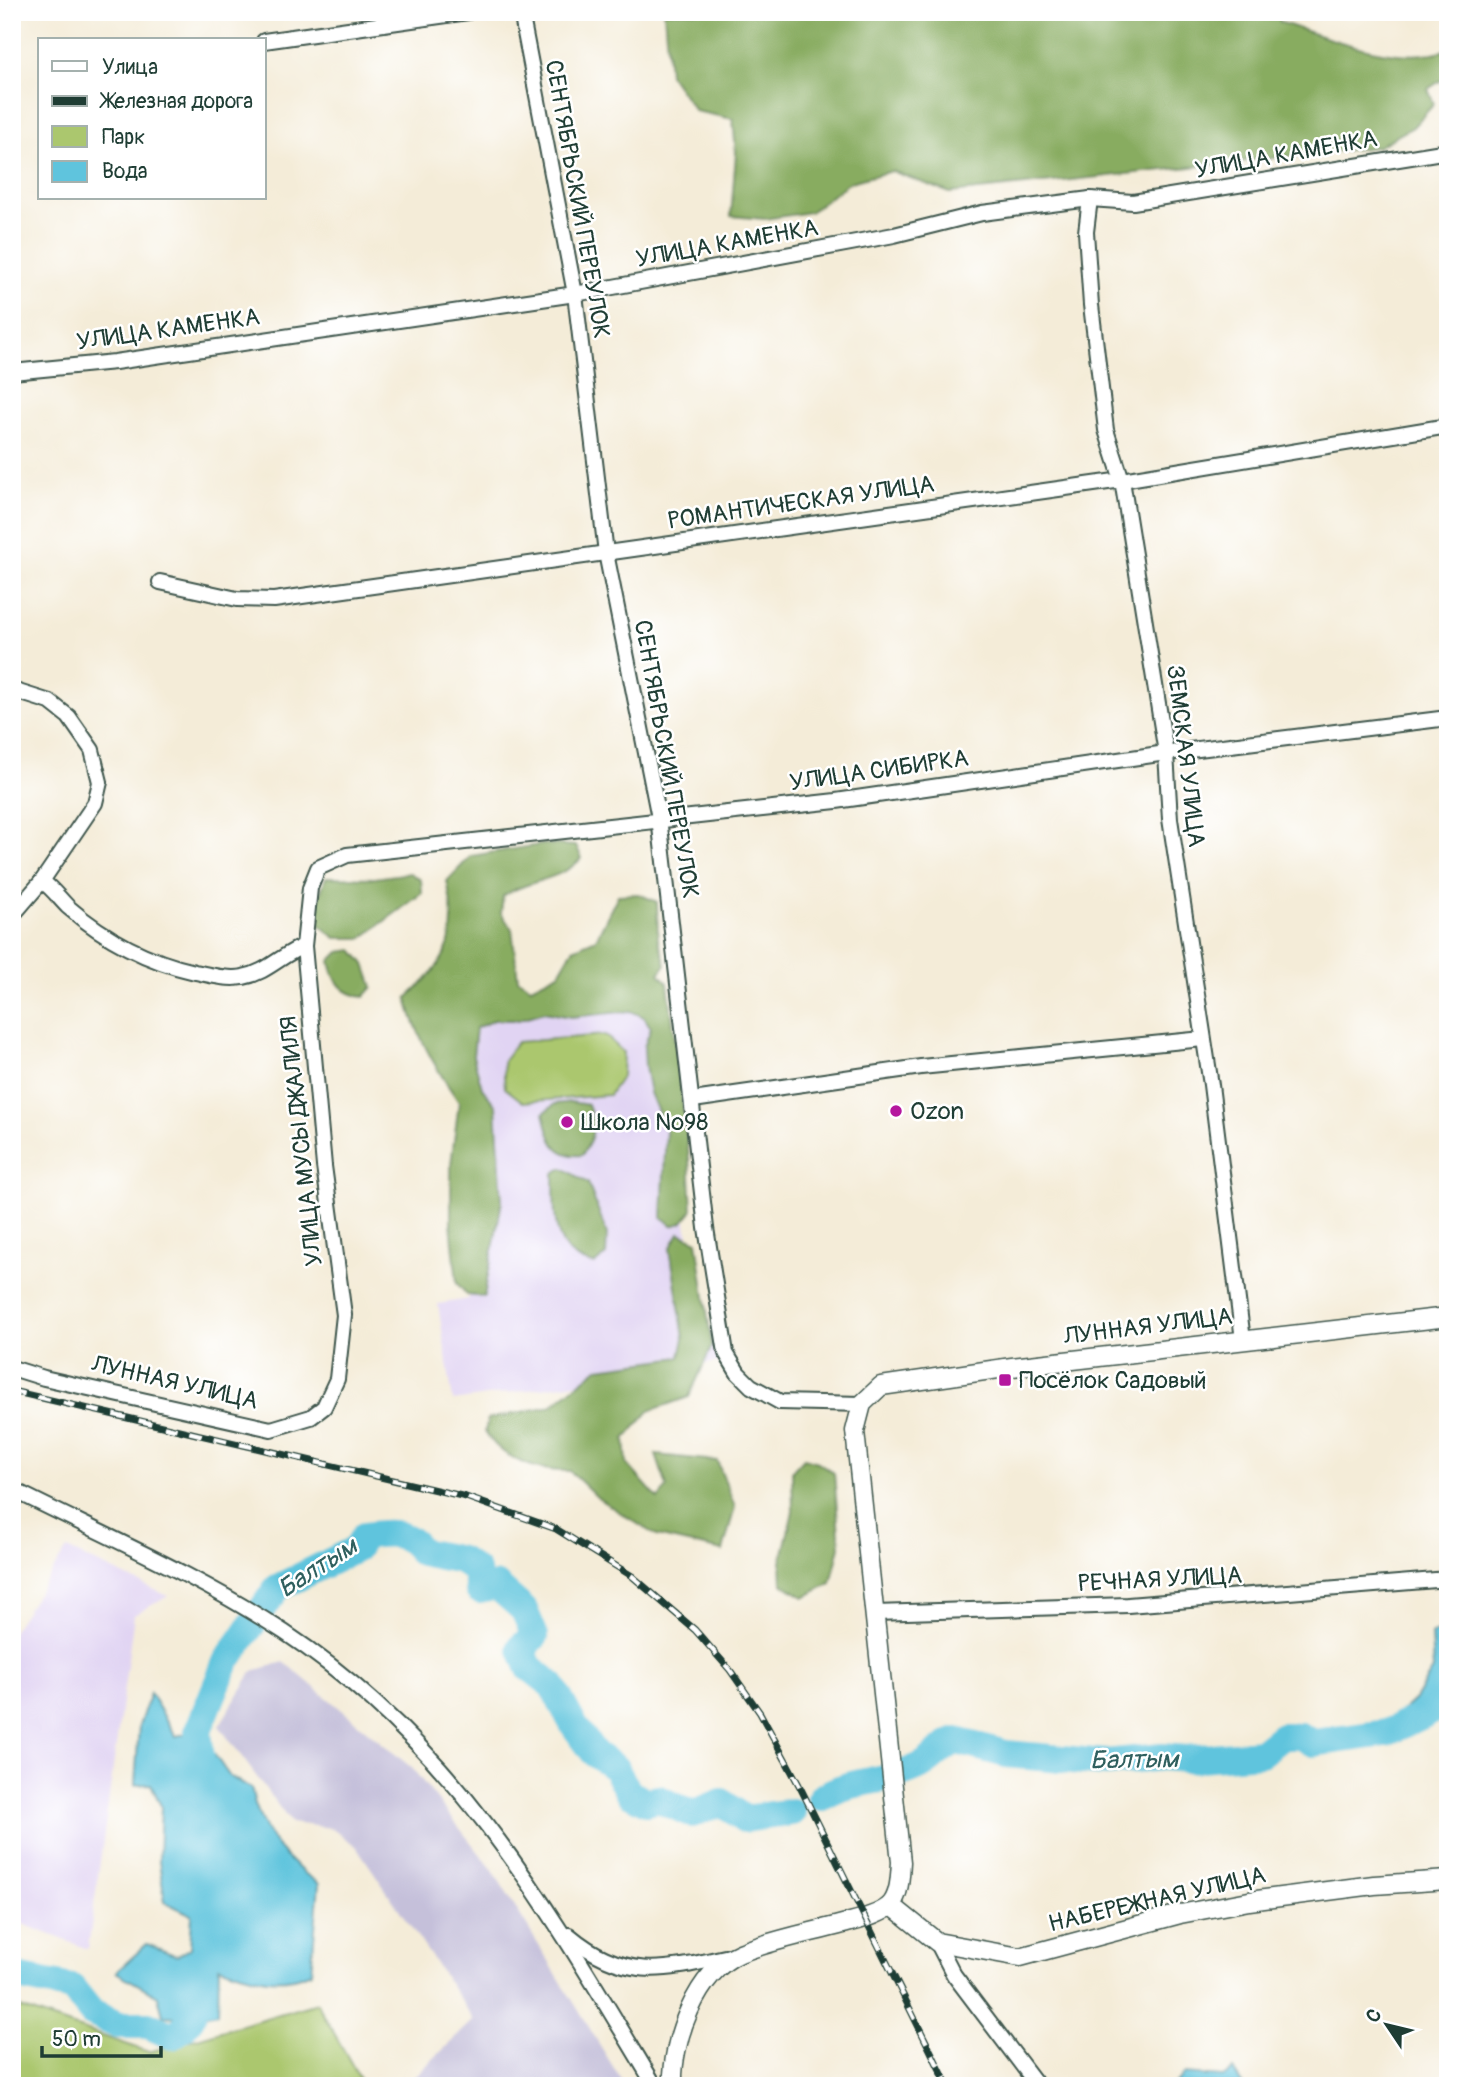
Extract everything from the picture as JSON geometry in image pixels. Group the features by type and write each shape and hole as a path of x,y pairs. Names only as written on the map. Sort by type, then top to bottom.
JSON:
{"street":[{"path":"266,41 468,12"},
{"name":"СЕНТЯБРЬСКИЙ ПЕРЕУЛОК","path":"523,16 575,294 606,553 659,818 706,1228 726,1353 738,1373 751,1386 780,1402 862,1404"},
{"name":"УЛИЦА КАМЕНКА","path":"12,372 115,362 575,294 894,235 982,213 1090,200 1133,202 1448,151"},
{"name":"ЗЕМСКАЯ УЛИЦА","path":"1090,200 1086,232 1091,304 1106,430 1122,480 1166,753 1170,819 1203,1039 1243,1340"},
{"name":"РОМАНТИЧЕСКАЯ УЛИЦА","path":"160,582 213,595 274,600 1122,480 1448,426"},
{"path":"12,690 50,702 69,717 92,750 100,782 95,803 41,881 12,916"},
{"name":"УЛИЦА СИБИРКА","path":"318,868 346,856 659,818 836,800 1166,753 1448,718"},
{"name":"УЛИЦА МУСЫ ДЖАЛИЛЯ","path":"318,868 310,888 304,946 324,1166 344,1315 337,1379 324,1407"},
{"path":"41,881 94,928 121,946 147,959 183,969 242,978 262,972 289,951 304,946"},
{"path":"693,1100 921,1067 1203,1039"},
{"name":"ЛУННАЯ УЛИЦА","path":"862,1404 881,1386 1012,1367 1448,1317"},
{"name":"ЛУННАЯ УЛИЦА","path":"12,1368 44,1378 271,1429 312,1417 324,1407"},
{"path":"560,1928 588,1952 617,1965 640,1970 665,1970 738,1954 866,1917 891,1905 896,1895 901,1862 855,1431 862,1404"},
{"path":"12,1489 220,1594 285,1633 365,1694 427,1751 487,1821 560,1928 656,2086"},
{"name":"РЕЧНАЯ УЛИЦА","path":"875,1613 1128,1605 1448,1579"},
{"name":"НАБЕРЕЖНАЯ УЛИЦА","path":"891,1905 937,1942 1020,1957 1168,1917 1249,1901 1374,1885 1448,1880"},
{"path":"937,1942 954,1975 1038,2086"},
{"path":"673,2086 674,2057 691,2005 704,1986 738,1954"}],"shaded area":[{"name":"Школа №98","path":"660,987 687,1231 719,1362 453,1401 438,1304 469,1299 452,1012"},
{"path":"67,1549 168,1596 134,1615 88,1949 12,1920 12,1632"},
{"path":"284,1662 412,1768 492,1869 625,2086 405,2086 474,2020 356,1846 331,1828 291,1823 219,1726 253,1671"}],"green space":[{"path":"664,12 1277,12 1280,22 1319,36 1386,53 1429,54 1448,49 1448,76 1428,89 1434,104 1413,127 1377,147 950,193 892,171 850,182 810,212 765,219 731,216 736,153 733,119 695,111 669,74"},
{"path":"545,844 576,846 582,858 563,872 503,896 501,913 512,929 518,979 531,987 559,973 573,949 596,939 618,895 639,894 657,902 658,939 666,964 659,974 668,983 689,1157 692,1211 682,1223 672,1226 662,1217 666,1131 650,1093 644,1047 651,1028 644,1017 631,1011 571,1017 544,1012 518,1020 494,1020 476,1028 473,1056 482,1088 496,1106 502,1201 484,1297 467,1295 457,1283 451,1223 451,1164 459,1102 428,1052 407,998 433,971 448,947 452,918 447,881 471,856"},
{"path":"410,873 421,880 422,893 362,938 336,938 319,925 316,906 326,877 375,878"},
{"path":"353,950 365,964 373,987 364,997 350,993 340,986 330,961 339,952"},
{"path":"605,1035 623,1052 622,1076 609,1095 523,1102 505,1088 503,1062 517,1042"},
{"path":"571,1102 588,1105 592,1119 591,1137 582,1155 565,1153 554,1144 544,1113 555,1104"},
{"path":"563,1168 588,1183 607,1234 606,1255 595,1264 580,1260 569,1252 558,1230 554,1173"},
{"path":"679,1233 697,1241 712,1346 689,1397 649,1411 625,1439 627,1464 658,1499 667,1487 656,1455 717,1461 735,1507 723,1551 657,1536 599,1499 570,1471 545,1469 510,1457 485,1431 488,1419 551,1406 598,1368 680,1357 684,1338 670,1249"},
{"path":"804,1458 818,1462 834,1473 840,1547 831,1583 804,1597 782,1584 781,1562 793,1511 792,1471"},
{"path":"317,2003 364,2086 12,2086 12,2005 149,2052"}],"water":[{"path":"1448,1626 1448,1719 1398,1733 1391,1721 1415,1699 1433,1669 1431,1634"},
{"path":"150,1693 176,1736 198,1731 230,1777 251,1788 260,1818 274,1843 319,1884 311,1972 276,1980 254,1977 219,1966 218,2013 192,2018 163,2016 158,1996 116,1972 147,1944 177,1956 190,1948 192,1915 165,1902 159,1861 161,1806 151,1784 135,1785 139,1726"},
{"path":"1233,2070 1243,2086 1174,2086 1184,2074 1223,2077"}],"waterway":[{"name":"Балтым","path":"202,1769 198,1731 226,1662 277,1588 356,1549 364,1536 396,1534 409,1540 421,1552 461,1560 476,1571 479,1590 497,1586 524,1610 535,1636 521,1647 529,1667 552,1685 573,1724 595,1754 615,1768 629,1793 646,1802 659,1799 692,1814 722,1802 744,1819 792,1812"},
{"name":"Балтым","path":"821,1798 845,1787 921,1766 957,1741 1006,1754 1106,1763 1162,1757 1186,1759 1261,1753 1282,1736 1300,1736 1313,1743 1386,1733 1448,1703"},
{"name":"Балтым","path":"12,1976 72,1988 92,2013 118,2025 148,2025 172,2036 190,2019 199,1982"}],"railway":[{"path":"12,1391 466,1497 556,1529 632,1576 695,1630 730,1670 760,1713 799,1785 948,2086"}],"place":[{"name":"Ozon","path":"896,1111"},
{"name":"Школа №98","path":"567,1122"},
{"name":"Посёлок Садовый","path":"1005,1380"}]}
